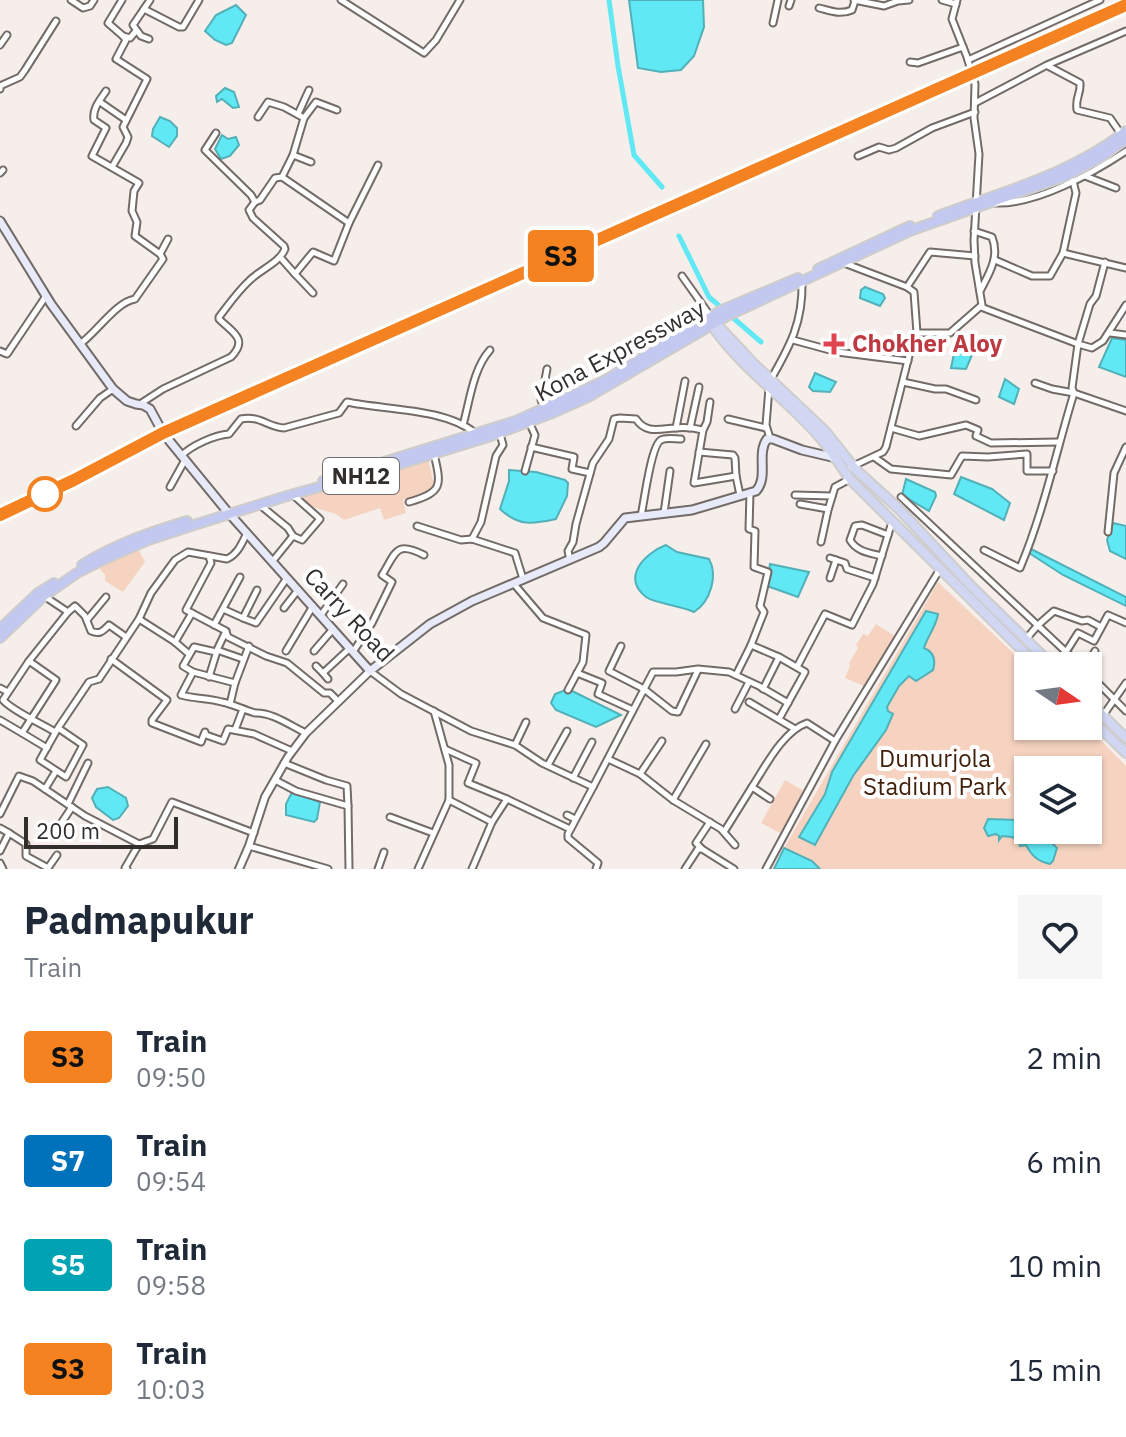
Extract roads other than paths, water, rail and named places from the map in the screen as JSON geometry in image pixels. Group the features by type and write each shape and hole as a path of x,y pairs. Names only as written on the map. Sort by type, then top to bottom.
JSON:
{"highway":[{"name":"Kona Expressway","path":"0,638 44,596 77,573 107,558 227,512 516,421 604,381 710,319 899,230 1066,176 1103,156 1125,135"},
{"name":"Kona Expressway","path":"738,307 802,282 912,230 1064,169 1125,135"},
{"name":"Kona Expressway","path":"0,629 38,593 103,552 154,531 293,495 434,454 529,422 588,397 710,319"}],"main road":[{"name":"Carry Road","path":"0,221 46,296 113,389 121,397 150,409 163,433 227,512 370,671"},
{"path":"710,319 816,432 850,479 1024,652"},
{"path":"770,384 825,431 853,466 1038,652"},
{"path":"370,671 430,624 472,601 604,543 625,518 692,510 750,493 760,487 762,448 770,438 794,448 836,458"},
{"path":"1104,716 1126,738"},
{"path":"1102,729 1126,753"}],"street":[{"path":"71,0 83,8 90,6 94,0"},
{"path":"112,167 128,137 123,127 147,79 116,59 126,40 108,23 122,0"},
{"path":"149,39 141,36 133,25 150,0"},
{"path":"144,9 183,27 199,0"},
{"path":"341,0 351,3 424,53 436,40 460,0"},
{"path":"773,23 778,0"},
{"path":"819,8 844,13 852,10 855,1 884,6 909,0"},
{"path":"942,0 956,2 952,19 975,84 974,118 979,154 974,231 981,307"},
{"path":"968,60 1100,0"},
{"path":"0,87 20,77 56,21"},
{"path":"123,36 130,38 136,31"},
{"path":"975,103 1047,65 1126,31"},
{"path":"0,45 7,35"},
{"path":"910,62 918,63 963,47"},
{"path":"1047,65 1080,83 1077,110 1110,118 1125,135"},
{"path":"282,177 293,155 309,90"},
{"path":"80,344 125,301 135,299 163,259 135,236 137,222 132,211 134,191 139,183 92,156 106,128 94,120 93,112 106,91"},
{"path":"100,102 126,120"},
{"path":"258,117 268,102 301,116"},
{"path":"301,116 316,102 337,110"},
{"path":"858,156 879,147 889,150 896,148 932,128 975,112"},
{"path":"216,133 205,150 255,202"},
{"path":"990,202 1022,200 1049,191 1085,176 1126,151"},
{"path":"293,155 311,162"},
{"path":"1119,155 1126,159"},
{"path":"295,274 313,252 335,261 349,223 378,165"},
{"path":"1085,176 1116,188"},
{"path":"139,405 163,389 236,353 239,338 219,317 246,283 283,255 285,249 253,218 249,210 275,178 282,177 349,223"},
{"path":"995,260 1032,276 1050,276 1063,253 1076,193 1073,181"},
{"path":"974,231 992,237 995,242 995,260 980,292"},
{"path":"160,254 168,239"},
{"path":"907,287 930,252 975,256"},
{"path":"1063,253 1126,268"},
{"path":"280,257 313,293"},
{"path":"984,550 1020,568 1053,471 1074,393 1072,388 1078,344 1105,262"},
{"path":"843,470 883,452 917,333 914,292 844,263"},
{"path":"682,276 710,319"},
{"path":"770,438 766,428 770,384 793,340 802,304 802,282"},
{"path":"0,351 7,354 46,296"},
{"path":"981,307 1092,348 1103,341 1126,305"},
{"path":"917,333 950,333 981,307"},
{"path":"1109,333 1126,335"},
{"path":"793,340 849,355 908,361"},
{"path":"463,425 479,368 490,350"},
{"path":"544,408 541,400 547,369"},
{"path":"676,428 685,381"},
{"path":"903,382 946,389 976,400"},
{"path":"1035,383 1126,411"},
{"path":"690,428 699,387"},
{"path":"76,426 100,398 113,389"},
{"path":"170,487 186,450 217,435 229,434 241,419 257,418 279,429 339,413 347,402 421,413 463,425 476,434"},
{"path":"710,402 694,483 736,476"},
{"path":"570,560 568,551 593,463 609,439 614,419 636,419 650,430 703,430"},
{"path":"728,419 766,428"},
{"path":"525,471 535,435 529,422"},
{"path":"891,428 919,436 966,425 978,430 976,436 991,443 1059,442"},
{"path":"472,539 481,522 496,456 503,445 500,433"},
{"path":"641,516 658,442 661,439 681,439"},
{"path":"531,447 574,457 572,469 590,473"},
{"path":"1108,532 1114,473 1126,447"},
{"path":"699,452 733,455 740,496"},
{"path":"409,502 434,492 439,474 434,454"},
{"path":"874,457 891,469 951,475 962,456 1027,454 1027,471 1053,471"},
{"path":"664,513 670,471"},
{"path":"821,542 836,486 850,479"},
{"path":"736,675 764,612 760,606 768,572 754,567 755,531 749,529 750,493"},
{"path":"259,504 293,536 302,540 320,519 293,495"},
{"path":"795,495 832,496"},
{"path":"901,497 1066,652 1078,633 1094,641 1108,615 1126,623"},
{"path":"800,504 828,509"},
{"path":"797,667 825,614 852,625 875,578 892,522"},
{"path":"882,556 861,550 850,540 855,526 862,525 888,535"},
{"path":"417,526 515,553 523,579"},
{"path":"126,637 109,625 103,632 91,631 85,616 75,606 29,661 2,703 57,730 83,745 66,777 40,760 57,730 89,682 99,679 139,619 151,593 175,560 188,552 227,559 232,557 247,533"},
{"path":"272,562 293,536"},
{"path":"323,673 352,650 372,623 392,582 382,575 396,551 409,547 424,555"},
{"path":"208,556 211,563 186,610 226,631 228,637 287,663 338,701"},
{"path":"830,578 833,559 845,563 847,569 875,578"},
{"path":"766,869 835,741 940,569"},
{"path":"214,625 240,577"},
{"path":"223,609 256,623 287,578"},
{"path":"513,583 543,618 586,635 583,662 568,690"},
{"path":"321,615 343,584"},
{"path":"243,618 257,590"},
{"path":"284,608 298,590"},
{"path":"44,596 68,612"},
{"path":"87,620 106,597"},
{"path":"286,651 313,606"},
{"path":"1025,639 1054,611 1082,621 1088,620 1101,627"},
{"path":"175,642 192,613"},
{"path":"139,619 189,654"},
{"path":"314,651 333,629"},
{"path":"209,677 226,631"},
{"path":"751,645 805,672 779,719"},
{"path":"230,704 249,646"},
{"path":"621,646 609,671 644,689 672,711 678,712 698,669"},
{"path":"235,683 193,672 183,666 194,647 243,659"},
{"path":"763,689 779,657"},
{"path":"111,659 167,700 152,723 201,742 205,732 223,741 228,729 235,730 254,734 292,751"},
{"path":"22,733 56,680 29,661"},
{"path":"316,666 328,679"},
{"path":"596,869 598,863 568,838 570,829 655,671 698,669 729,672 788,703"},
{"path":"239,869 265,797 284,763 306,733 370,671"},
{"name":"Carry Road","path":"370,671 401,694 471,731 515,745 593,787"},
{"path":"193,672 181,695 259,712 306,733"},
{"path":"577,673 602,683 598,694 633,710"},
{"path":"735,709 749,682"},
{"path":"1102,718 1126,683"},
{"path":"0,688 8,692"},
{"path":"1102,689 1126,711"},
{"path":"749,702 795,729"},
{"path":"235,730 243,709"},
{"path":"418,869 449,800 449,765 434,711"},
{"path":"0,720 47,748"},
{"path":"515,745 526,722"},
{"path":"724,832 774,753 795,729 807,723 835,741"},
{"path":"548,765 567,731"},
{"path":"640,774 662,741"},
{"path":"573,778 592,742"},
{"path":"673,800 706,744"},
{"path":"444,749 476,763 468,783 570,829"},
{"path":"608,759 640,774 673,800 724,832 735,845"},
{"path":"54,834 88,763"},
{"path":"284,763 347,786 349,869"},
{"path":"45,789 56,771"},
{"path":"0,814 19,776 33,781 85,816 139,844"},
{"path":"275,780 296,791 348,806"},
{"path":"752,787 770,799"},
{"path":"472,869 492,822 507,799"},
{"path":"449,800 492,822"},
{"path":"126,869 139,844 153,839 172,802 254,833"},
{"path":"567,815 575,819"},
{"path":"390,817 433,833"},
{"path":"710,822 696,843 734,869"},
{"path":"0,828 26,844 26,856 48,868 57,855"},
{"path":"0,851 9,833"},
{"path":"249,846 325,869"},
{"path":"685,869 698,849 702,849"},
{"path":"378,869 384,852"},
{"path":"0,863 3,869"}],"water":[{"path":"629,0 703,0 704,27 694,56 681,70 661,72 638,68"},
{"path":"236,5 246,15 232,43 226,45 205,31 216,15"},
{"path":"225,88 234,92 239,107 233,108 222,99 217,102 216,96"},
{"path":"160,117 177,128 177,136 169,147 152,136"},
{"path":"222,135 228,139 236,137 239,145 230,156 221,159 215,149"},
{"path":"865,287 883,294 885,298 880,306 860,298 861,290"},
{"path":"1112,338 1126,340 1126,377 1099,367"},
{"path":"962,348 972,355 966,369 951,368 955,349"},
{"path":"815,373 836,382 830,392 813,391 809,387"},
{"path":"1005,379 1019,389 1014,404 999,397"},
{"path":"509,470 536,472 568,483 567,496 556,519 526,523 500,509 509,481"},
{"path":"961,477 992,489 1010,503 1004,520 954,494"},
{"path":"906,479 935,492 929,511 902,495"},
{"path":"1113,523 1126,526 1126,559 1110,551 1107,540"},
{"path":"666,545 677,552 709,559 712,565 713,580 709,595 694,612 646,597 636,582 639,566 650,554"},
{"path":"1031,549 1126,597 1126,606 1063,575 1029,553"},
{"path":"770,564 809,572 798,597 767,586"},
{"path":"926,611 938,614 924,648 933,657 933,670 916,681 909,676 899,686 887,707 893,714 886,730 853,776 815,845 799,837 825,794 832,772"},
{"path":"568,689 621,715 596,727 556,710 551,703 555,694"},
{"path":"108,787 126,798 128,806 119,818 113,820 96,807 92,798 97,789"},
{"path":"292,792 320,802 314,822 286,815 286,804"},
{"path":"988,819 1014,820 1014,838 1002,836 999,840 996,834 988,836 984,828"},
{"path":"1020,844 1053,844 1057,848 1050,864 1038,860 1026,845"},
{"path":"784,848 812,861 820,869 774,869"}],"waterway":[{"path":"609,0 634,155 662,187"},
{"path":"679,236 709,297 761,342"}],"railway":[{"path":"0,515 163,433 1126,5"}],"train":[{"name":"S3","path":"0,515 163,433 1126,5"}],"place":[{"name":"Chokher Aloy","path":"834,344"}],"park label":[{"name":"Dumurjola Stadium Park","path":"935,773"}]}
